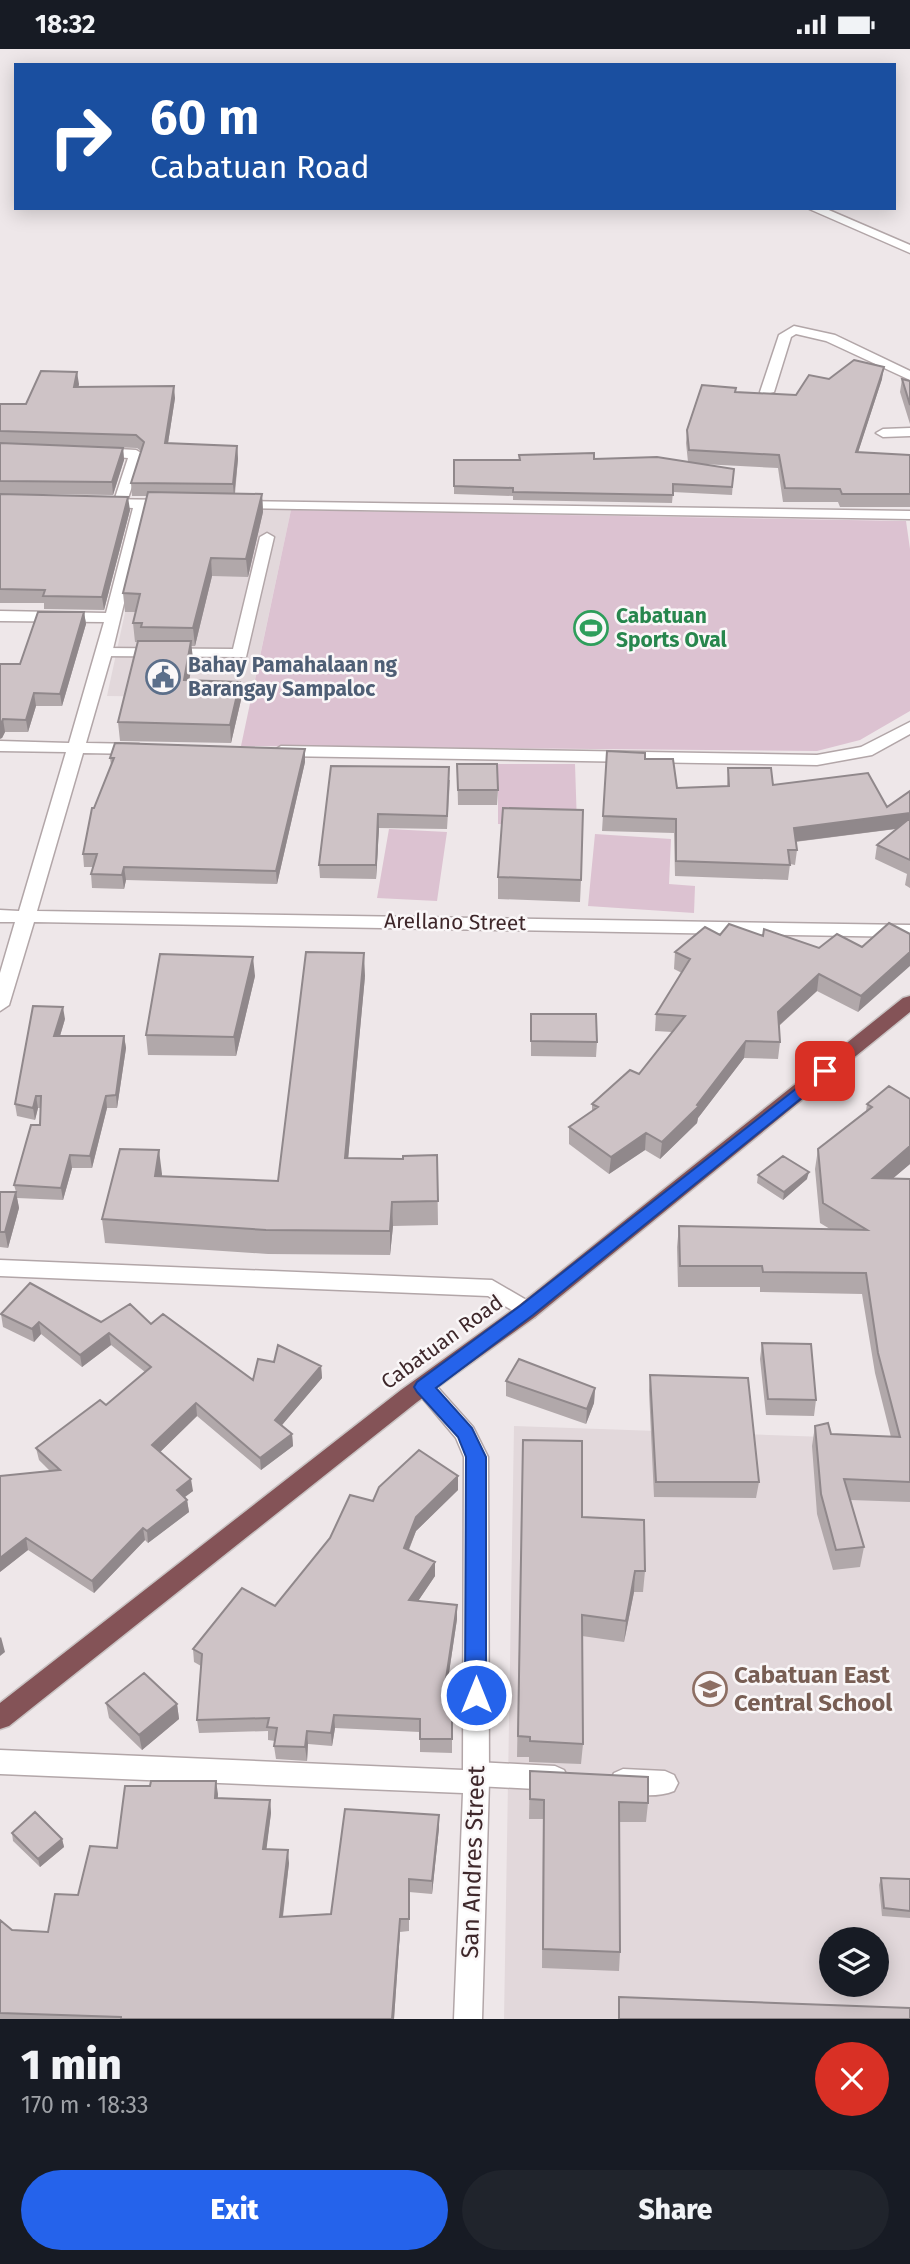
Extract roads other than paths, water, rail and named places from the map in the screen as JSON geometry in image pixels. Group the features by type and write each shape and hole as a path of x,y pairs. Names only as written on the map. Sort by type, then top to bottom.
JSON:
{"highway":[{"name":"Cabatuan Road","path":"0,1718 424,1387 527,1311 910,1002"}],"street":[{"path":"818,210 910,249"},
{"path":"767,392 785,335 794,330 830,338 910,376"},
{"path":"883,433 910,432"},
{"path":"86,451 136,454 120,504"},
{"path":"80,502 181,504"},
{"path":"0,1005 24,916 104,653 141,504"},
{"path":"220,505 910,515"},
{"path":"104,653 240,654 267,537"},
{"path":"0,616 112,618"},
{"path":"269,751 817,760 866,751 910,727"},
{"path":"0,746 158,749"},
{"name":"Arellano Street","path":"0,916 910,932"},
{"path":"0,1268 492,1288 527,1311"},
{"name":"San Andres Street","path":"424,1387 465,1433 476,1457 475,1778 468,2019"},
{"path":"0,1762 574,1779"},
{"path":"600,1780 666,1783"}],"place":[{"name":"Cabatuan Sports Oval","path":"591,628"},
{"name":"Bahay Pamahalaan ng Barangay Sampaloc","path":"163,677"},
{"name":"Cabatuan East Central School","path":"710,1689"}]}
